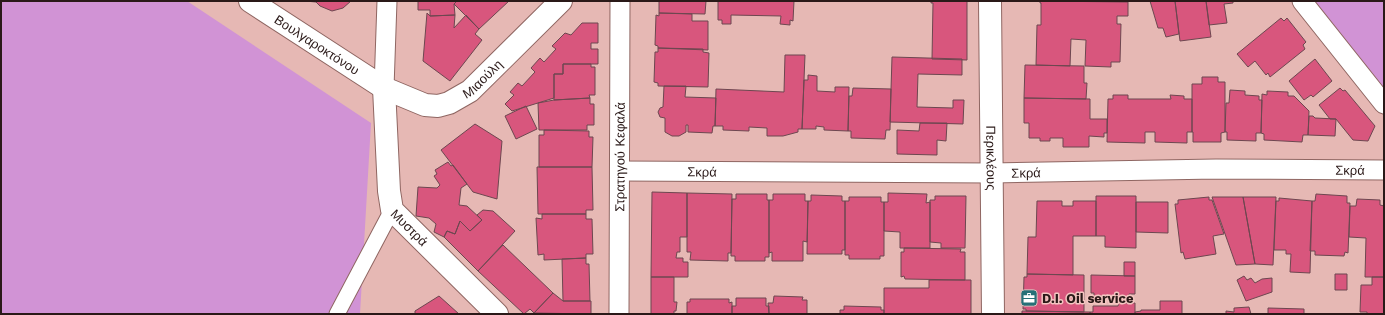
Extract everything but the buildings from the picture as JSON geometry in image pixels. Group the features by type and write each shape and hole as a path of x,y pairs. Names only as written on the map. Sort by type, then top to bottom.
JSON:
{"street":[{"name":"Βουλγαροκτόνου","path":"250,1 384,88"},
{"path":"384,88 387,1"},
{"name":"Μιαούλη","path":"384,88 425,105 438,106 449,103 470,91 561,1"},
{"name":"Στρατηγού Κεφαλά","path":"619,314 620,1"},
{"name":"Περικλέους","path":"990,1 993,314"},
{"path":"1302,1 1384,104"},
{"name":"Μυστρά","path":"384,88 389,191 392,210 497,314"},
{"name":"Σκρά","path":"620,171 992,173 1216,169 1384,170"},
{"path":"337,314 392,210"}],"shaded area":[{"path":"1,1 187,1 371,123 360,314 1,314"},
{"path":"1310,1 1384,1 1384,92"}],"place":[{"name":"D.I. Oil service","path":"1029,298"}]}
